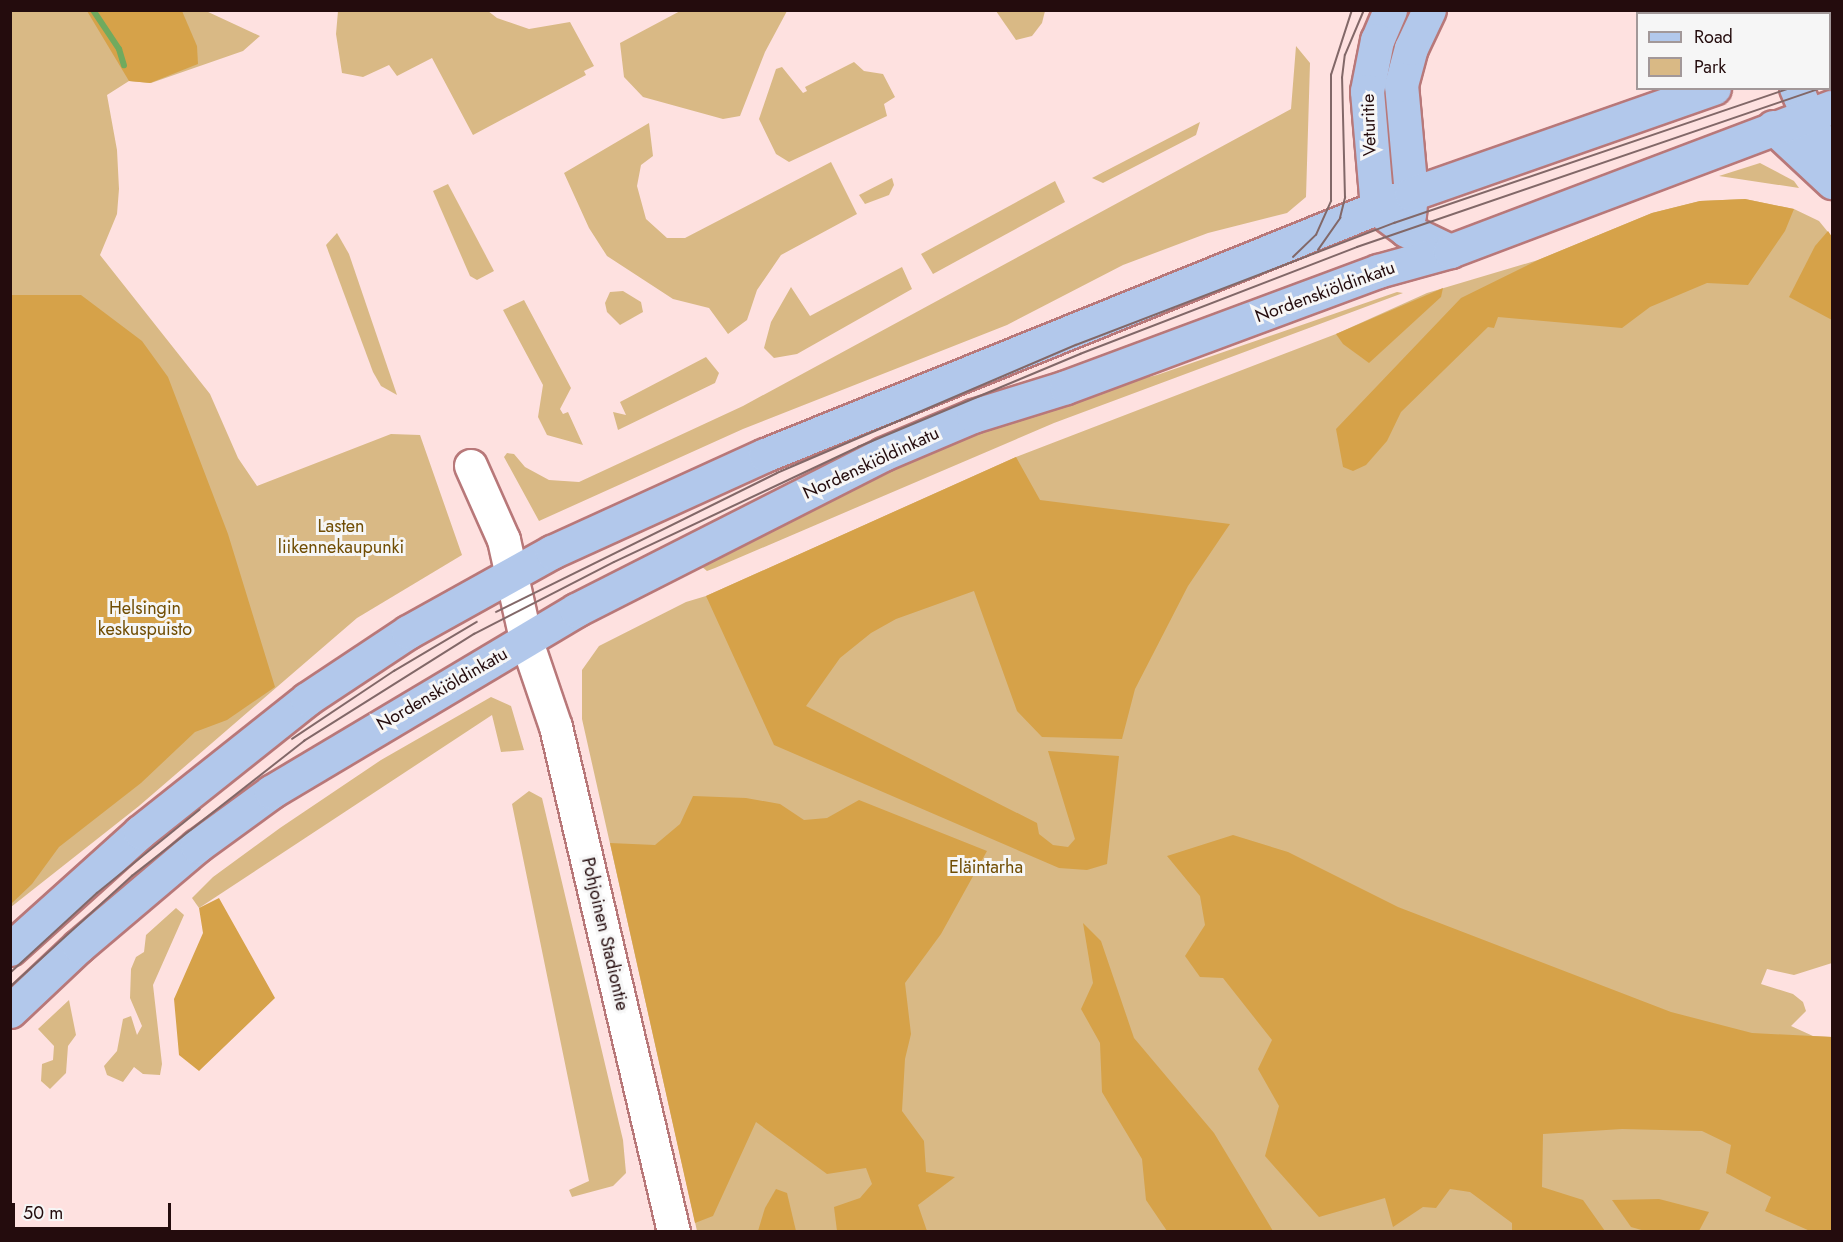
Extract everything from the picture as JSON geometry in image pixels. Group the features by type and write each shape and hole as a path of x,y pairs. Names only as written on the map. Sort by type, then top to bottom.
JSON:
{"main road":[{"name":"Veturitie","path":"1377,208 1367,91 1377,40 1390,10"},
{"name":"Veturitie","path":"1378,271 1396,250 1406,230 1411,194 1401,85 1410,48 1429,10"},
{"path":"10,949 235,753 369,657 513,572 694,484 1411,194 1708,90"},
{"path":"1812,103 1833,171"},
{"name":"Nordenskiöldinkatu","path":"10,1011 79,946 197,846 271,792 526,639 892,450 973,416 1066,387 1378,271 1450,251 1773,127 1812,103"},
{"path":"1773,127 1833,182"},
{"path":"1377,208 1406,230 1450,251"}],"street":[{"name":"Pohjoinen Stadiontie","path":"471,466 504,540 513,572 526,639 544,684 561,747 674,1232"}],"green space":[{"path":"682,10 787,11 765,52 740,116 723,119 643,97 624,77 620,43"},
{"name":"Helsingin keskuspuisto","path":"11,11 206,11 260,36 243,51 151,83 129,81 107,95 117,150 119,189 117,214 100,255 210,394 238,458 257,486 391,434 420,435 462,555 357,618 139,806 11,907"},
{"path":"87,11 182,11 197,46 198,64 150,83 129,81"},
{"path":"338,11 488,11 497,18 529,29 570,22 594,66 584,71 586,75 473,135 432,58 397,76 389,65 363,77 342,73 336,34"},
{"path":"996,11 1045,11 1042,23 1032,36 1016,40"},
{"path":"1296,46 1310,63 1306,197 1287,213 1208,233 1123,265 1007,325 743,429 539,521 504,457 507,453 514,454 525,467 549,480 579,482 743,406 1291,109"},
{"path":"854,62 864,71 883,74 895,97 884,104 887,116 789,162 776,154 759,119 776,69 782,67 803,93 807,91 805,87"},
{"path":"1200,122 1196,135 1103,183 1092,178"},
{"path":"649,123 653,156 641,165 637,186 646,219 667,238 685,238 831,162 857,214 781,255 757,290 747,320 728,334 709,308 673,299 607,256 589,228 564,173"},
{"path":"1760,163 1794,181 1799,188 1719,176"},
{"path":"892,178 894,185 889,195 865,204 859,195"},
{"path":"1055,181 1065,202 933,274 921,254"},
{"path":"448,184 494,271 477,280 470,276 433,191"},
{"name":"Eläintarha","path":"1745,199 1794,209 1819,221 1832,237 1832,963 1794,975 1767,969 1761,984 1793,994 1803,1002 1806,1011 1791,1026 1813,1036 1832,1037 1832,1231 697,1231 582,719 582,670 599,646 686,602 706,596 1016,457 1336,334 1427,293 1538,260 1652,213 1700,201"},
{"path":"1745,199 1794,209 1785,231 1748,285 1707,283 1650,307 1622,328 1498,317 1494,328 1488,327 1401,412 1387,441 1366,465 1353,471 1343,467 1336,429 1461,298 1538,260 1652,213 1700,201"},
{"path":"1828,231 1832,237 1832,320 1789,297 1815,246"},
{"path":"337,233 349,254 397,395 381,386 373,372 326,245"},
{"path":"902,267 912,289 797,354 774,358 764,348 771,322 791,287 810,316"},
{"path":"1443,288 1441,297 1369,363 1343,344 1336,334"},
{"path":"623,291 641,302 643,312 620,325 607,312 605,303 610,292"},
{"path":"1397,292 1403,293 1054,423 715,568 707,571 701,566 732,545 894,463 1076,395 1157,375"},
{"name":"Helsingin keskuspuisto","path":"11,295 81,295 142,341 168,377 228,534 275,687 227,720 195,732 141,783 59,847 32,884 11,904"},
{"path":"524,300 571,388 560,409 563,414 568,412 583,445 547,435 538,417 543,385 503,310"},
{"path":"706,357 719,373 715,383 618,430 613,412 626,415 620,402"},
{"path":"1016,457 1040,500 1230,524 1188,586 1135,689 1122,739 1042,737 1017,711 974,591 896,619 871,633 840,658 806,706 1037,823 1039,834 1053,845 1068,847 1075,839 1048,751 1119,756 1107,864 1087,870 1059,868 774,745 706,596"},
{"path":"491,697 511,706 524,750 501,752 492,715 199,908 192,898 213,877 280,828 381,760"},
{"path":"529,791 542,798 623,1140 626,1173 613,1186 572,1197 569,1190 589,1181 512,804"},
{"path":"693,796 746,798 780,804 804,820 827,818 859,800 987,851 941,934 905,983 911,1034 905,1059 902,1111 924,1141 926,1172 955,1177 918,1205 927,1231 837,1231 834,1207 860,1198 872,1184 866,1168 827,1174 756,1122 713,1216 695,1223 610,843 655,845 680,824"},
{"path":"1233,835 1288,852 1398,907 1671,1012 1752,1033 1832,1037 1832,1231 1810,1231 1765,1211 1771,1197 1726,1173 1731,1145 1702,1131 1622,1129 1543,1134 1542,1187 1583,1200 1605,1231 1512,1231 1512,1223 1470,1192 1450,1189 1436,1208 1423,1207 1393,1227 1385,1198 1319,1217 1265,1156 1279,1106 1258,1069 1272,1040 1223,978 1200,977 1185,956 1205,925 1200,896 1167,856"},
{"path":"219,898 275,998 199,1071 179,1055 174,999 203,933 199,908"},
{"path":"176,908 184,915 153,985 162,1064 160,1075 143,1074 134,1067 123,1082 107,1075 104,1066 117,1051 123,1019 131,1016 137,1035 142,1026 130,998 131,969 136,957 144,952 146,935"},
{"path":"1083,923 1101,941 1134,1038 1214,1133 1273,1231 1167,1231 1146,1200 1142,1159 1102,1092 1100,1043 1081,1009 1093,983"},
{"path":"69,1000 76,1035 68,1046 66,1073 50,1089 41,1081 42,1064 53,1060 54,1046 38,1029"},
{"path":"776,1189 787,1193 796,1231 758,1231 765,1208"},
{"path":"1659,1199 1709,1212 1699,1231 1645,1231 1631,1227 1612,1200"}],"waterway":[{"path":"93,10 119,49 124,65"}],"tram line":[{"path":"1293,257 1316,235 1331,201 1331,75 1352,10"},
{"path":"1318,250 1340,218 1345,198 1342,78 1345,55 1364,10"},
{"path":"496,612 777,473 1076,345 1394,223 1784,90"},
{"path":"10,987 132,876 304,741 474,634 614,562 858,447 1080,354 1357,247 1815,90"},
{"path":"292,739 394,671 477,622"},
{"path":"10,973 97,893 199,810"}],"park label":[{"name":"Lasten liikennekaupunki","path":"341,537"}]}
